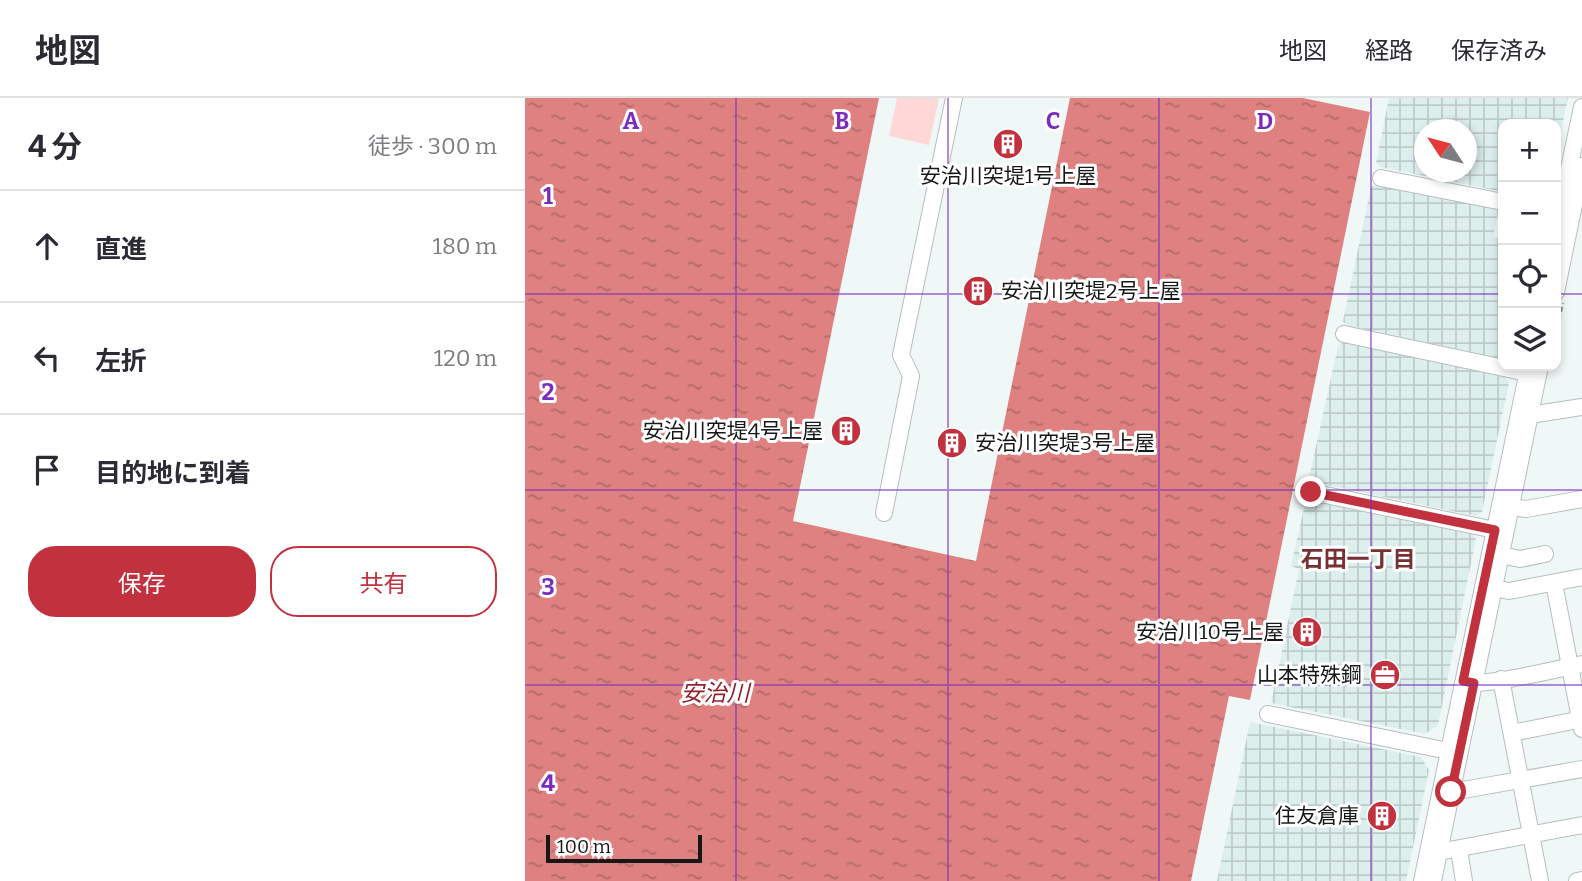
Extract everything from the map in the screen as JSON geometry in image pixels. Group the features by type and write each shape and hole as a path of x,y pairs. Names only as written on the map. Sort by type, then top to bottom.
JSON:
{"street":[{"path":"884,513 911,376 901,355 954,98"},
{"path":"1561,256 1582,107"},
{"path":"1567,213 1582,166"},
{"path":"1381,177 1498,201"},
{"path":"1344,334 1498,362"},
{"path":"1433,881 1451,792 1495,530 1531,371"},
{"path":"1422,881 1448,751 1494,588 1530,415 1532,371"},
{"path":"1530,415 1582,407"},
{"path":"1311,492 1495,530"},
{"path":"1511,507 1526,509 1582,499"},
{"path":"1501,555 1520,559 1545,554"},
{"path":"1494,588 1509,591 1582,577"},
{"path":"1512,733 1581,722 1576,665 1554,583"},
{"path":"1469,682 1576,665"},
{"path":"1501,679 1540,881"},
{"path":"1268,714 1448,751"},
{"path":"1451,792 1582,769"},
{"path":"1439,852 1582,825"},
{"path":"1459,850 1464,881"},
{"path":"1577,881 1582,880"}],"shaded area":[{"path":"897,98 939,98 929,145 889,136"},
{"path":"1389,98 1568,98 1561,131 1561,119 1498,119 1498,191 1454,182 1477,182 1477,119 1414,119 1414,174 1380,167 1376,163"},
{"path":"1376,184 1498,209 1493,237 1498,238 1498,358 1346,325 1343,321 1371,187"},
{"path":"1344,342 1504,376 1509,383 1482,512 1476,516 1312,482 1309,478 1338,346"},
{"path":"1309,500 1472,533 1476,539 1438,725 1425,734 1271,703 1299,569 1291,566 1305,504"},
{"path":"1250,722 1421,757 1429,770 1406,881 1217,881"}],"water":[{"name":"安治川","path":"525,98 879,98 793,521 976,561 1070,98 1303,98 1370,112 1250,700 1229,696 1191,881 525,881"}],"place":[{"name":"安治川突堤1号上屋","path":"1008,144"},
{"name":"安治川突堤2号上屋","path":"978,291"},
{"name":"安治川突堤4号上屋","path":"846,431"},
{"name":"安治川突堤3号上屋","path":"952,443"},
{"name":"安治川10号上屋","path":"1307,632"},
{"name":"山本特殊鋼","path":"1385,675"},
{"name":"住友倉庫","path":"1382,816"}],"district":[{"name":"石田一丁目","path":"1358,559"}],"route":[{"path":"1311,492 1495,530 1463,681 1474,683 1451,792"}]}
